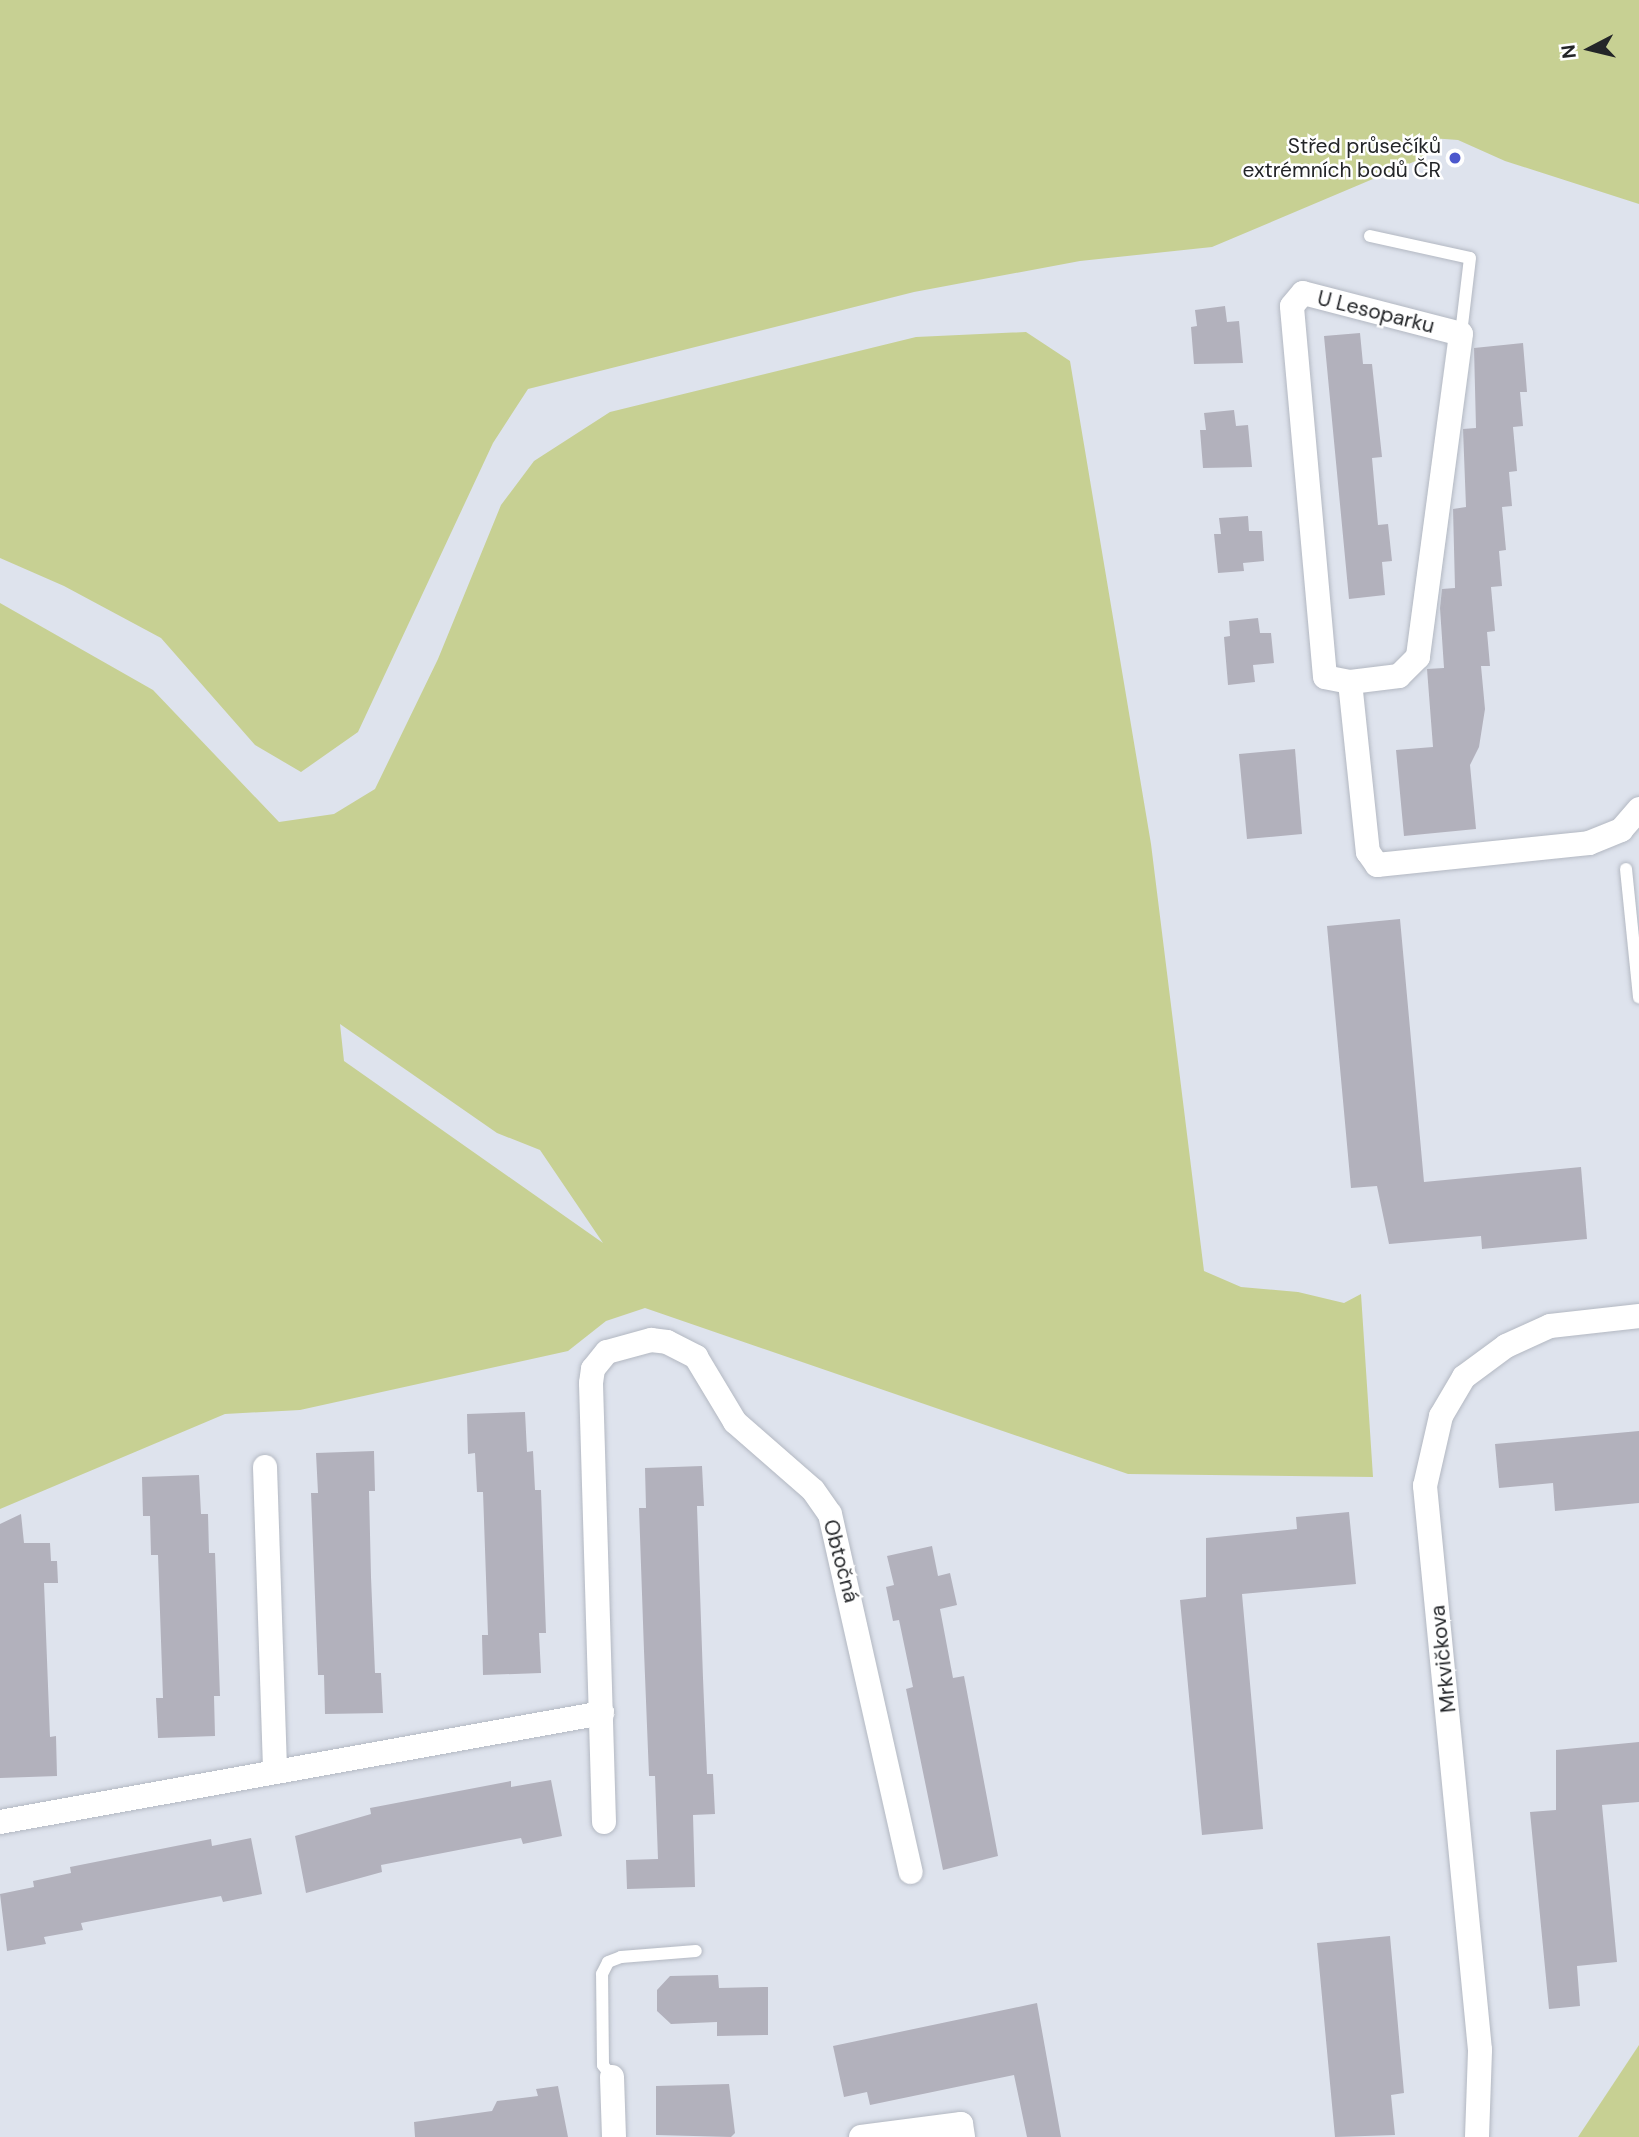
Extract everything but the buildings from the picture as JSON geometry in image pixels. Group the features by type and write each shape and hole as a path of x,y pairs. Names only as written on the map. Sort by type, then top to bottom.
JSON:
{"street":[{"name":"U Lesoparku","path":"1303,293 1461,334 1418,657 1399,676 1350,682 1325,677 1292,306 1303,293"},
{"path":"1350,682 1368,852 1377,865 1589,843 1621,830 1639,809"},
{"name":"Mrkvičkova","path":"1477,2137 1480,2050 1425,1486 1441,1416 1464,1377 1506,1346 1550,1326 1639,1316"},
{"name":"Obtočná","path":"604,1822 593,1369 607,1352 651,1340 682,1348 696,1357 744,1432 822,1500 841,1549 911,1872"},
{"path":"265,1467 275,1772"},
{"path":"0,1822 602,1713"},
{"path":"612,2077 614,2137"},
{"path":"861,2137 961,2124 962,2137"}],"lane":[{"path":"1370,236 1470,258 1461,334"},
{"path":"1626,869 1639,995"},
{"path":"612,2077 603,2065 602,1974 608,1962 621,1957 696,1951"}],"green space":[{"path":"0,0 1639,0 1639,204 1505,161 1458,140 1431,138 1432,149 1425,157 1212,247 1080,261 914,292 528,389 493,443 358,732 301,772 255,745 161,638 64,586 0,558"},
{"path":"1026,332 1070,361 1151,844 1204,1271 1241,1287 1298,1292 1344,1303 1361,1294 1373,1477 1128,1474 645,1308 606,1321 568,1351 300,1410 225,1414 0,1509 0,603 153,690 279,822 334,814 375,789 438,659 501,505 534,461 610,412 916,337","holes":["340,1024 497,1133 540,1150 603,1243 344,1061"]},
{"path":"1639,2045 1639,2137 1578,2137"}],"place":[{"name":"Střed průsečíků extrémních bodů ČR","path":"1455,158"}]}
